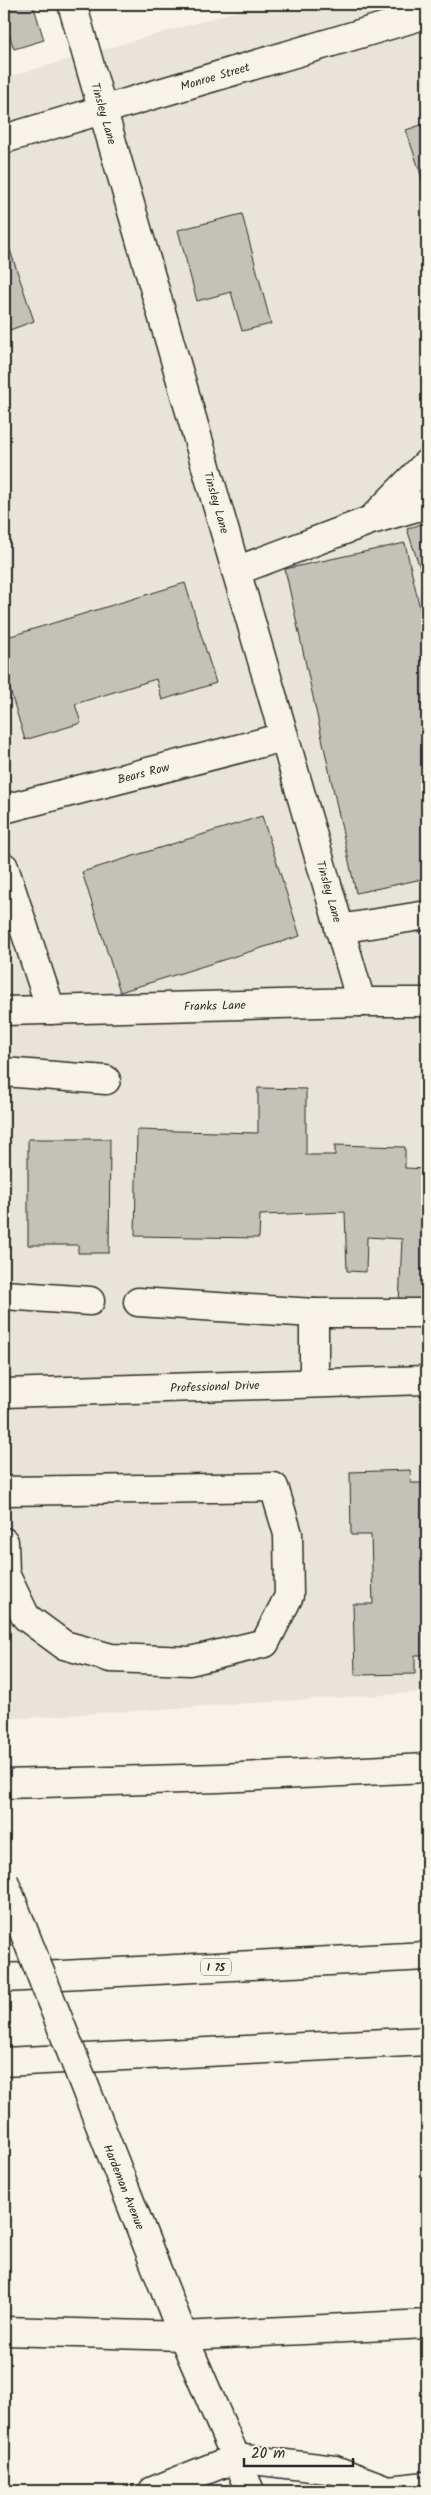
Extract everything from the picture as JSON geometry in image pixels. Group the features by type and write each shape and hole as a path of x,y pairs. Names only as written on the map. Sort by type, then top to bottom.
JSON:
{"main road":[{"name":"Tinsley Lane","path":"72,4 360,1002"},
{"name":"Monroe Street","path":"4,139 427,14"},
{"path":"371,520 427,464"},
{"path":"236,571 371,520 427,504"},
{"name":"Bears Row","path":"4,809 284,737"},
{"path":"4,867 51,1010"},
{"path":"339,929 427,915"},
{"name":"Franks Lane","path":"4,1011 427,1002"},
{"path":"4,1072 106,1080"},
{"path":"4,1295 90,1300"},
{"path":"138,1302 314,1313 427,1313"},
{"path":"314,1313 314,1383"},
{"name":"Professional Drive","path":"4,1393 427,1380"},
{"path":"4,1491 274,1487 288,1534 289,1596 265,1643 190,1660 112,1658 64,1645 26,1616 6,1574 4,1542"},
{"path":"4,1784 220,1778 427,1768"},
{"name":"Hardeman Avenue","path":"4,1881 183,2336 250,2491"},
{"name":"I 75","path":"4,1978 427,1956"},
{"path":"4,2062 427,2041"},
{"path":"4,2331 183,2336 427,2324"},
{"path":"153,2491 236,2458 335,2470 388,2491 427,2486"}],"shaded area":[{"path":"262,4 427,4 427,1692 4,1719 4,78"}],"building":[{"path":"4,4 33,4 44,40 14,49 7,28 4,29"},
{"path":"427,123 427,186 425,187 406,130"},
{"path":"242,214 271,324 242,331 231,292 197,301 178,230"},
{"path":"8,244 34,321 10,330 4,312 4,246"},
{"path":"427,522 427,582 425,583 407,529"},
{"path":"405,543 423,622 427,621 427,878 356,893 285,569"},
{"path":"185,583 216,683 162,700 156,679 75,704 81,723 25,740 4,670 4,638"},
{"path":"262,816 300,936 120,992 82,872"},
{"path":"258,1088 306,1089 306,1155 335,1155 335,1145 405,1147 405,1168 427,1169 427,1303 399,1304 402,1239 367,1237 366,1272 347,1271 345,1212 260,1215 259,1238 135,1236 137,1130 258,1133"},
{"path":"28,1139 110,1139 109,1253 78,1253 78,1245 28,1245"},
{"path":"410,1470 411,1483 427,1483 427,1655 415,1655 415,1674 355,1675 353,1604 373,1604 371,1535 351,1535 350,1472"}]}
